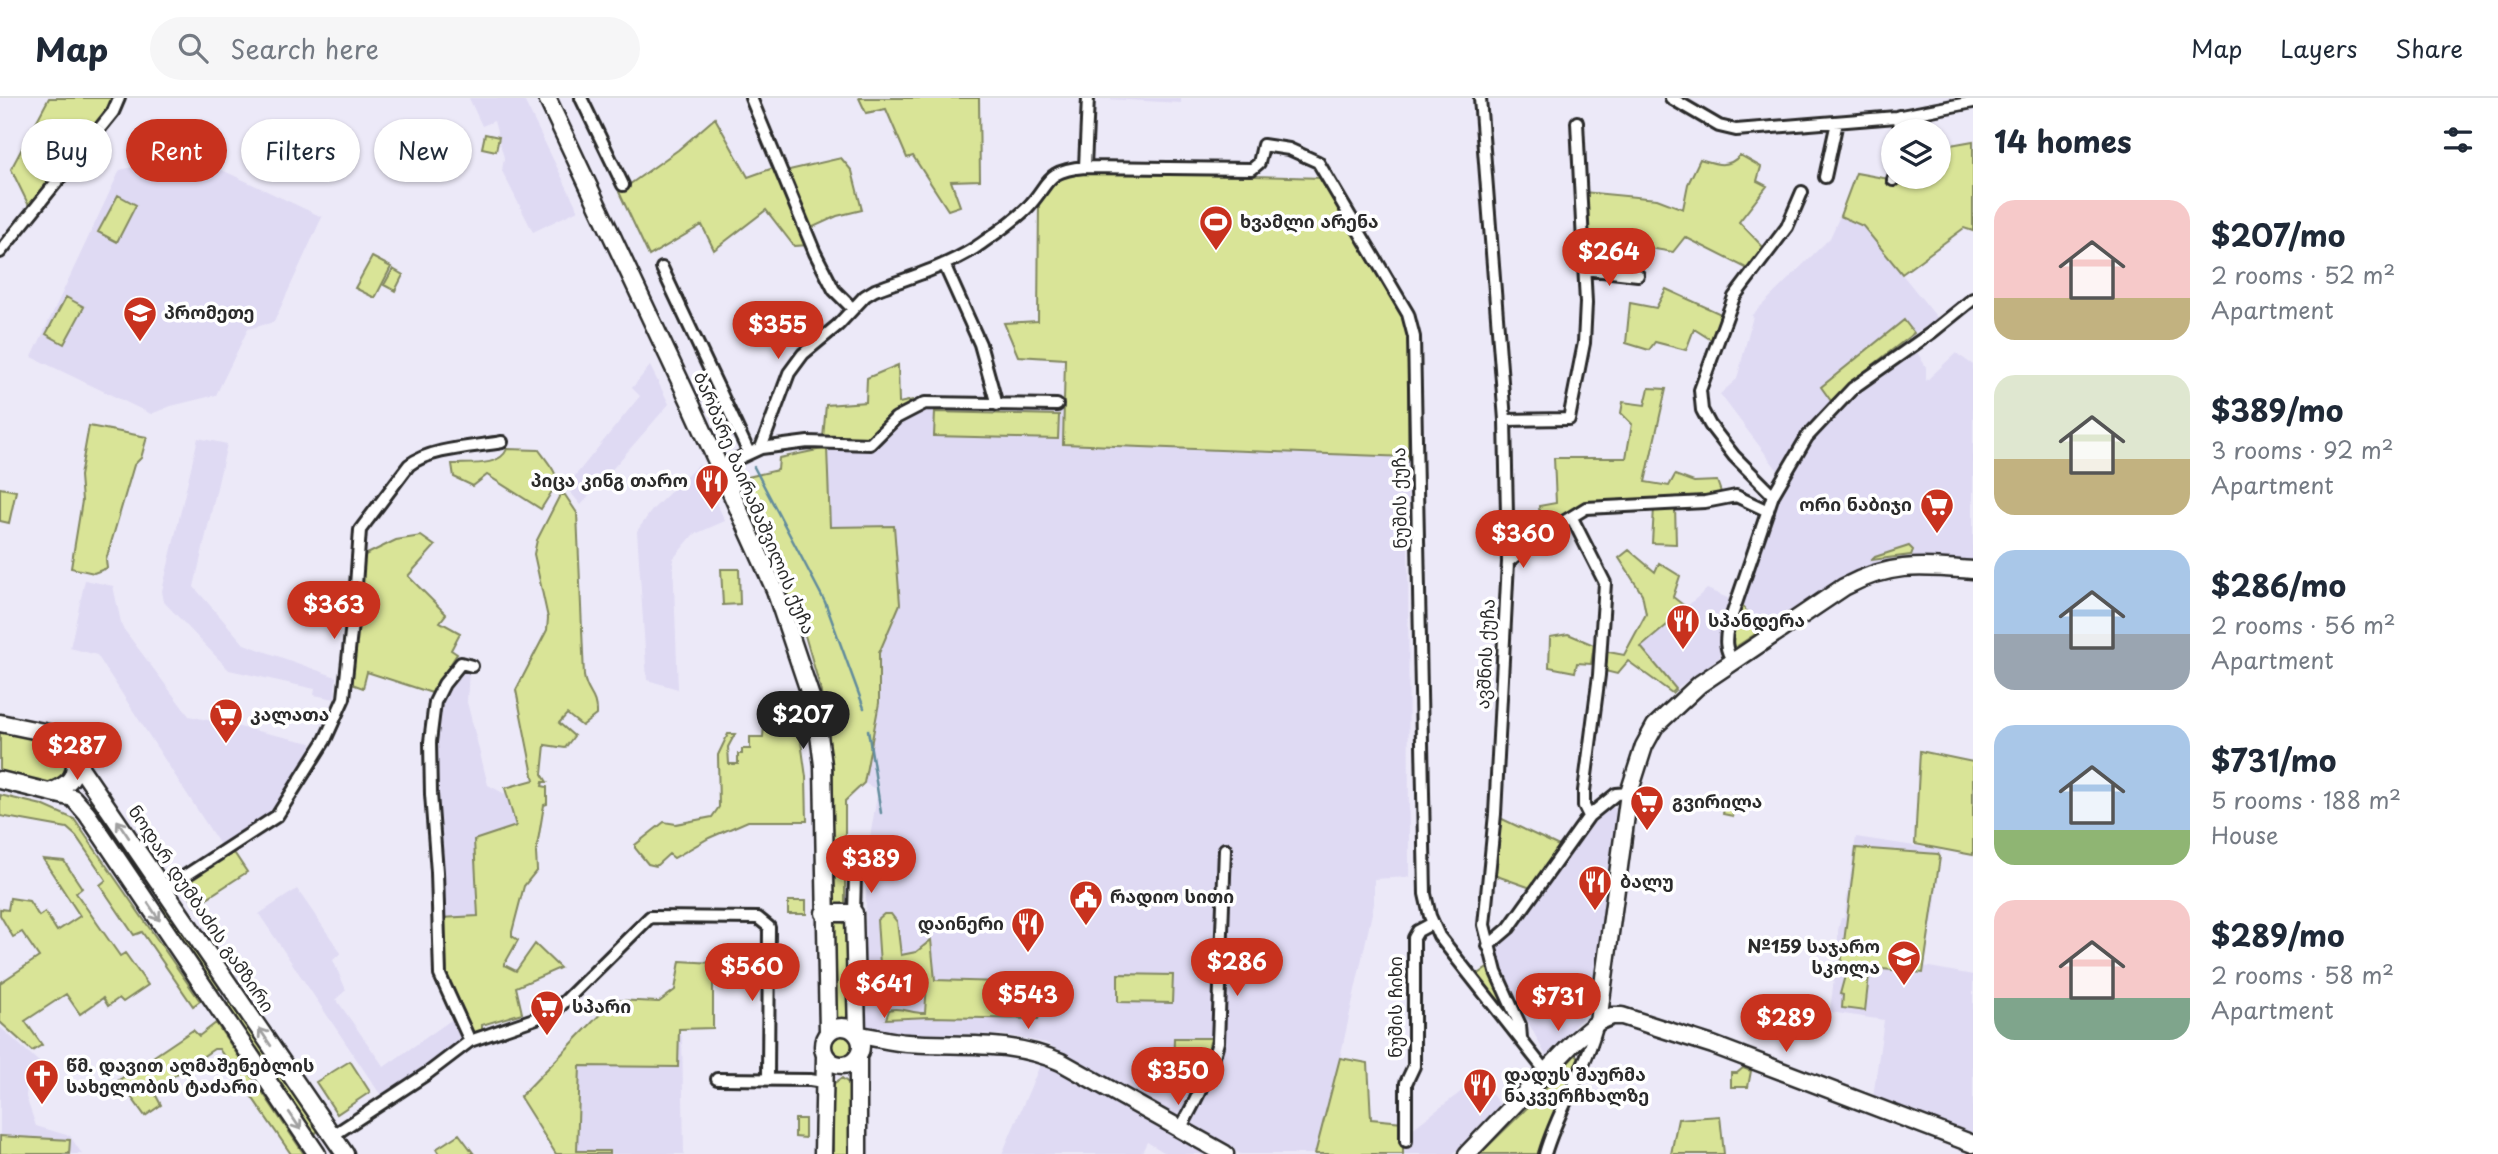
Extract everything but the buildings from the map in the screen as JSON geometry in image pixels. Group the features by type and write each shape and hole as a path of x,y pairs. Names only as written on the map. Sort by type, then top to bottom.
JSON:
{"street":[{"path":"0,251 113,112 119,98"},
{"name":"ბარბარე ბაირამაშვილის ქუჩა","path":"547,98 775,590 816,712 823,765 828,1032"},
{"path":"581,98 623,185"},
{"path":"751,98 815,253 834,290 852,308"},
{"path":"761,448 789,373 803,355 838,325 852,308 875,290 944,264 977,246 1026,209 1051,176 1069,168 1085,167 1088,98"},
{"name":"ავშნის ქუჩა","path":"1480,98 1505,419 1508,562 1495,814 1484,925 1496,972 1520,1025 1521,1038"},
{"path":"1671,98 1692,103 1719,126 1736,130 1899,117 1973,102"},
{"path":"1505,419 1569,418 1584,343 1586,303 1577,122"},
{"path":"1825,177 1837,122"},
{"name":"ნუშის ქუჩა","path":"1085,167 1252,169 1259,163 1263,145 1289,149 1310,157 1325,169 1408,314 1414,337 1425,894 1433,923 1440,936 1547,1073"},
{"path":"1773,495 1734,456 1710,425 1702,410 1700,390 1734,297 1787,227 1801,192"},
{"path":"944,264 980,344 997,405"},
{"name":"ბარბარე ბაირამაშვილის ქუჩა","path":"662,268 749,453"},
{"path":"1584,269 1637,275"},
{"path":"1733,661 1728,654 1725,639 1773,495 1807,436 1836,404 1882,365 1931,333 1973,299"},
{"path":"720,467 761,448 808,442 870,444 896,418 925,403 1057,405"},
{"path":"165,890 277,816 325,740 344,698 360,530 401,475 418,457 502,442"},
{"path":"1508,562 1537,538 1586,508 1678,504 1736,496 1768,511"},
{"path":"1572,518 1605,583 1598,675 1584,792 1584,806 1589,816"},
{"path":"1545,1154 1559,1113 1593,1045 1629,793 1644,746 1655,726 1700,684 1843,587 1874,572 1918,566 1973,570"},
{"path":"470,1041 440,975 430,742 435,702 439,692 461,663 472,666"},
{"name":"ნოდარ დუმბაძის გამზირი","path":"0,723 53,734 75,760 345,1154"},
{"path":"52,791 72,780 76,770 75,760"},
{"path":"0,780 73,798 316,1151 332,1136 428,1073 470,1041 554,1012 650,917 758,918 769,927 768,1079"},
{"path":"1488,946 1509,928 1589,816 1616,794 1629,793"},
{"path":"82,809 84,800 92,794 100,796"},
{"path":"1180,1129 1202,1088 1218,1042 1225,849"},
{"path":"134,883 148,878 151,869"},
{"path":"855,877 858,1034 862,1045 859,1056 858,1154"},
{"path":"824,913 855,913"},
{"name":"ნუშის ჩიხი","path":"1406,1141 1406,1083 1414,1066 1414,938 1418,932 1433,923"},
{"path":"215,1003 234,991"},
{"path":"1467,1154 1575,1041 1598,1022 1612,1016 1632,1018 1713,1045 1973,1144"},
{"path":"823,1154 823,1041 828,1032 839,1026 852,1029 858,1034 904,1043 1004,1046 1033,1051 1061,1062 1225,1154"},
{"path":"825,1056 837,1065 853,1062 859,1056 904,1043"},
{"path":"717,1079 823,1082 839,1075 846,1076 858,1089"}],"shaded area":[{"path":"469,98 523,98 578,210 533,232 502,171 504,158 494,121 482,126"},
{"path":"1090,98 1181,98 1181,103"},
{"path":"126,169 126,182 227,182 227,172 241,179 241,182 248,182 322,217 274,322 248,329 216,395 151,414 32,357 120,170"},
{"path":"1840,216 1863,226 1939,320 1914,333 1904,320 1821,388 1831,401 1799,438 1779,472 1720,394 1737,379 1751,316 1830,238"},
{"path":"1914,347 1926,367 1926,381 1956,353 1973,365 1973,562 1924,557 1870,566 1761,633 1742,605 1780,498 1797,464 1815,437 1867,381"},
{"path":"650,366 669,404 581,505 566,487 640,396 632,388"},
{"path":"921,407 1065,410 1064,444 1408,457 1409,877 1374,879 1374,904 1340,1058 1315,1154 1240,1154 1046,1043 1005,1035 863,1032 867,855 878,790 864,783 879,703 879,653 900,604 894,526 830,527 827,448 874,448 899,420"},
{"path":"198,438 227,444 194,587 244,644 336,677 335,699 314,695 315,689 229,670 164,602 162,591"},
{"path":"699,464 725,521 693,535 673,559 678,689 647,680 637,531 652,510"},
{"path":"85,580 113,586 122,627 189,716 311,743 311,751 275,812 222,848 97,655 70,648"},
{"path":"1707,589 1732,600 1719,643 1720,657 1676,689 1641,646"},
{"path":"460,669 469,671 467,702 488,785 507,795 516,826 474,840 478,916 441,918 432,744 436,707"},
{"path":"1604,808 1616,808 1594,991 1582,1018 1546,1056 1497,963 1495,949 1504,938 1510,937 1582,830"},
{"name":"№159 საჯარო სკოლა","path":"1856,837 1941,850 1935,907 1924,966 1973,975 1973,1136 1873,1097 1884,1020 1830,1012 1837,952 1834,947 1838,947 1838,930 1841,918 1844,918"},
{"path":"297,889 341,953 333,960 346,990 336,999 384,1067 454,1018 464,1043 382,1097 259,914"},
{"path":"0,1027 48,1070 28,1071 26,1097 36,1126 70,1136 82,1154 0,1154"},
{"path":"589,1035 682,1035 684,1154 566,1154 528,1094"},
{"path":"1041,1063 1205,1154 1167,1154 1147,1142 1141,1154 1002,1154"},
{"path":"1479,1078 1501,1106 1453,1154 1403,1154 1403,1136"}],"green space":[{"path":"49,98 115,98 103,119 38,119"},
{"path":"859,98 979,98 980,180 951,181 960,206 948,210 913,156 907,158 886,109 866,113"},
{"path":"715,118 748,177 776,167 809,245 794,246 766,210 714,250 702,225 649,256 619,192 678,150"},
{"path":"485,134 499,137 496,151 482,148"},
{"path":"1973,141 1973,231 1964,228 1902,274 1863,226 1840,216 1856,173 1881,178 1881,189 1951,189 1951,145"},
{"path":"21,150 21,182 51,182 30,208 11,169"},
{"path":"1740,155 1761,167 1757,181 1767,186 1739,222 1766,250 1750,270 1685,237 1673,252 1587,238 1584,192 1657,199 1683,209 1688,184 1700,159 1726,164"},
{"path":"841,158 852,171 862,210 837,216 809,229 785,171"},
{"name":"ხვამლი არენა","path":"1067,171 1323,178 1408,324 1408,457 1063,444 1065,359 1018,356 1004,323 1038,321 1039,200 1051,183"},
{"path":"118,195 136,205 117,242 98,232"},
{"path":"372,257 391,267 375,298 355,288"},
{"path":"393,269 403,275 395,291 384,285"},
{"path":"1666,289 1721,314 1713,341 1694,329 1686,350 1655,342 1649,350 1626,343 1630,303 1656,308"},
{"path":"66,297 84,307 64,344 46,334"},
{"path":"1904,320 1914,333 1831,401 1821,387"},
{"path":"898,365 899,403 913,400 869,438 823,438 826,405 866,402 867,378"},
{"path":"1649,388 1666,389 1645,482 1669,486 1675,475 1694,482 1717,481 1722,495 1703,499 1587,504 1541,531 1539,506 1556,503 1554,458 1626,458 1632,424 1621,413 1623,402 1645,405"},
{"path":"935,412 1059,415 1058,439 934,436"},
{"path":"89,426 147,437 141,458 134,465 106,560 107,568 94,573 71,568 82,501 80,476"},
{"path":"827,448 830,527 894,526 900,604 879,653 879,703 864,783 845,801 845,902 838,906 832,902 833,768 820,687 802,625 735,480 778,470 779,458"},
{"path":"507,449 539,450 552,468 555,484 541,509 487,475 473,486 454,477 452,464 491,461 498,459"},
{"path":"0,488 16,491 9,523 0,521"},
{"path":"560,495 565,495 577,513 584,676 595,703 596,715 582,726 567,714 559,723 574,736 565,748 545,745 542,774 547,782 543,782 542,786 547,787 547,804 544,805 536,853 537,870 524,886 512,932 512,936 518,940 504,965 516,971 535,944 560,968 516,987 522,1013 482,1025 482,1030 471,1032 444,975 441,918 478,916 474,840 516,826 505,788 534,780 516,690 547,630 548,618 534,554 537,540"},
{"path":"1675,506 1676,544 1652,543 1654,508"},
{"path":"421,536 435,546 408,576 446,614 440,622 460,633 451,650 457,654 432,693 367,672 363,688 352,684 363,556 396,540"},
{"path":"1909,546 1913,550 1911,555 1872,560 1875,557"},
{"path":"1629,550 1655,572 1659,563 1680,576 1673,597 1687,608 1641,647 1676,689 1672,693 1628,661 1617,674 1601,670 1603,651 1624,655 1646,614 1642,594 1619,558"},
{"path":"721,569 739,569 740,604 723,605"},
{"path":"1742,605 1760,631 1734,648 1733,632"},
{"path":"1568,634 1594,645 1591,664 1577,663 1575,672 1549,667 1550,637"},
{"path":"798,720 806,777 807,821 748,821 709,838 674,858 669,854 656,866 648,864 635,845 664,822 676,824 712,817 719,807 718,755 728,734 735,734 728,747 729,764 738,764 738,754 742,754 742,749 750,749 750,737 763,737 764,726"},
{"path":"0,730 48,739 72,769 59,785 0,775"},
{"path":"1920,751 1973,762 1973,855 1915,844"},
{"path":"0,795 42,805 74,819 200,1001 193,1006 142,932 134,935 100,885 106,880 76,836 67,828 0,816"},
{"path":"1734,795 1742,800 1736,806 1733,816 1723,814 1725,804"},
{"path":"94,799 146,872 140,878 88,806 89,801"},
{"path":"1498,817 1561,847 1531,888 1494,875"},
{"path":"1856,848 1938,854 1940,857 1923,973 1841,965"},
{"path":"233,851 247,872 196,905 182,884"},
{"path":"43,859 64,861 82,888 76,893 120,956 125,953 148,985 123,1002 119,998 108,1006 103,998 80,1014 66,994 25,1021 42,1045 32,1051 0,1022 0,983 39,957 22,932 13,937 0,915 0,909 8,910 10,898 29,901 39,916 45,912 57,931 80,916"},
{"path":"788,901 806,901 806,914 788,914"},
{"path":"163,902 222,986 221,989 215,989 160,907"},
{"path":"884,914 891,914 897,922 901,955 916,952 931,940 935,980 1037,983 1040,1015 1038,1019 886,1019 889,1010 893,1009 925,1013 927,983 914,980 899,987 881,979 877,920"},
{"path":"833,922 847,923 847,1019 838,1022 833,1019"},
{"path":"680,961 713,963 713,1028 679,1029 678,1067 580,1066 577,1151 609,1151 609,1154 556,1154 520,1097 614,1000 659,1002 675,990"},
{"path":"1489,967 1515,1021 1477,975"},
{"path":"1846,972 1869,975 1865,1011 1842,1008 1843,995 1840,994"},
{"path":"1118,974 1173,975 1172,1003 1118,1002"},
{"path":"230,1001 319,1129 316,1133 227,1006"},
{"path":"216,1023 304,1154 291,1154 219,1049 214,1049 153,1090 161,1105 145,1116 119,1080 193,1030 199,1036"},
{"path":"842,1035 850,1038 853,1046 850,1054 842,1057 834,1054 831,1046 834,1038"},
{"path":"1174,1038 1211,1038 1202,1074 1190,1070 1189,1073 1173,1073"},
{"path":"1575,1055 1579,1057 1555,1109 1540,1154 1480,1154 1531,1104"},
{"path":"1340,1058 1368,1063 1371,1119 1403,1122 1403,1154 1315,1154"},
{"path":"350,1061 370,1092 337,1114 316,1082"},
{"path":"1743,1068 1751,1071 1748,1087 1731,1087 1731,1073 1737,1073"},
{"path":"842,1078 851,1085 850,1154 833,1154 833,1084"},
{"path":"1720,1116 1724,1154 1671,1154 1678,1119"},
{"path":"795,1119 805,1119 805,1138 795,1137"},
{"path":"459,1134 474,1154 439,1154 436,1149"},
{"path":"0,1136 70,1140 69,1154 0,1154"}],"waterway":[{"path":"754,467 825,602 864,708"},
{"path":"868,730 881,813"}],"place":[{"name":"ხვამლი არენა","path":"1216,252"},
{"name":"პრომეთე","path":"140,343"},
{"name":"პიცა კინგ თარო","path":"712,511"},
{"name":"ორი ნაბიჯი","path":"1937,535"},
{"name":"სპანდერა","path":"1683,651"},
{"name":"კალათა","path":"226,745"},
{"name":"გვირილა","path":"1647,832"},
{"name":"ბალუ","path":"1595,912"},
{"name":"რადიო სითი","path":"1086,927"},
{"name":"დაინერი","path":"1028,954"},
{"name":"№159 საჯარო სკოლა","path":"1904,987"},
{"name":"სპარი","path":"547,1037"},
{"name":"წმ. დავით აღმაშენებლის სახელობის ტაძარი","path":"42,1106"},
{"name":"დადუს შაურმა ნაკვერჩხალზე","path":"1480,1115"}]}
